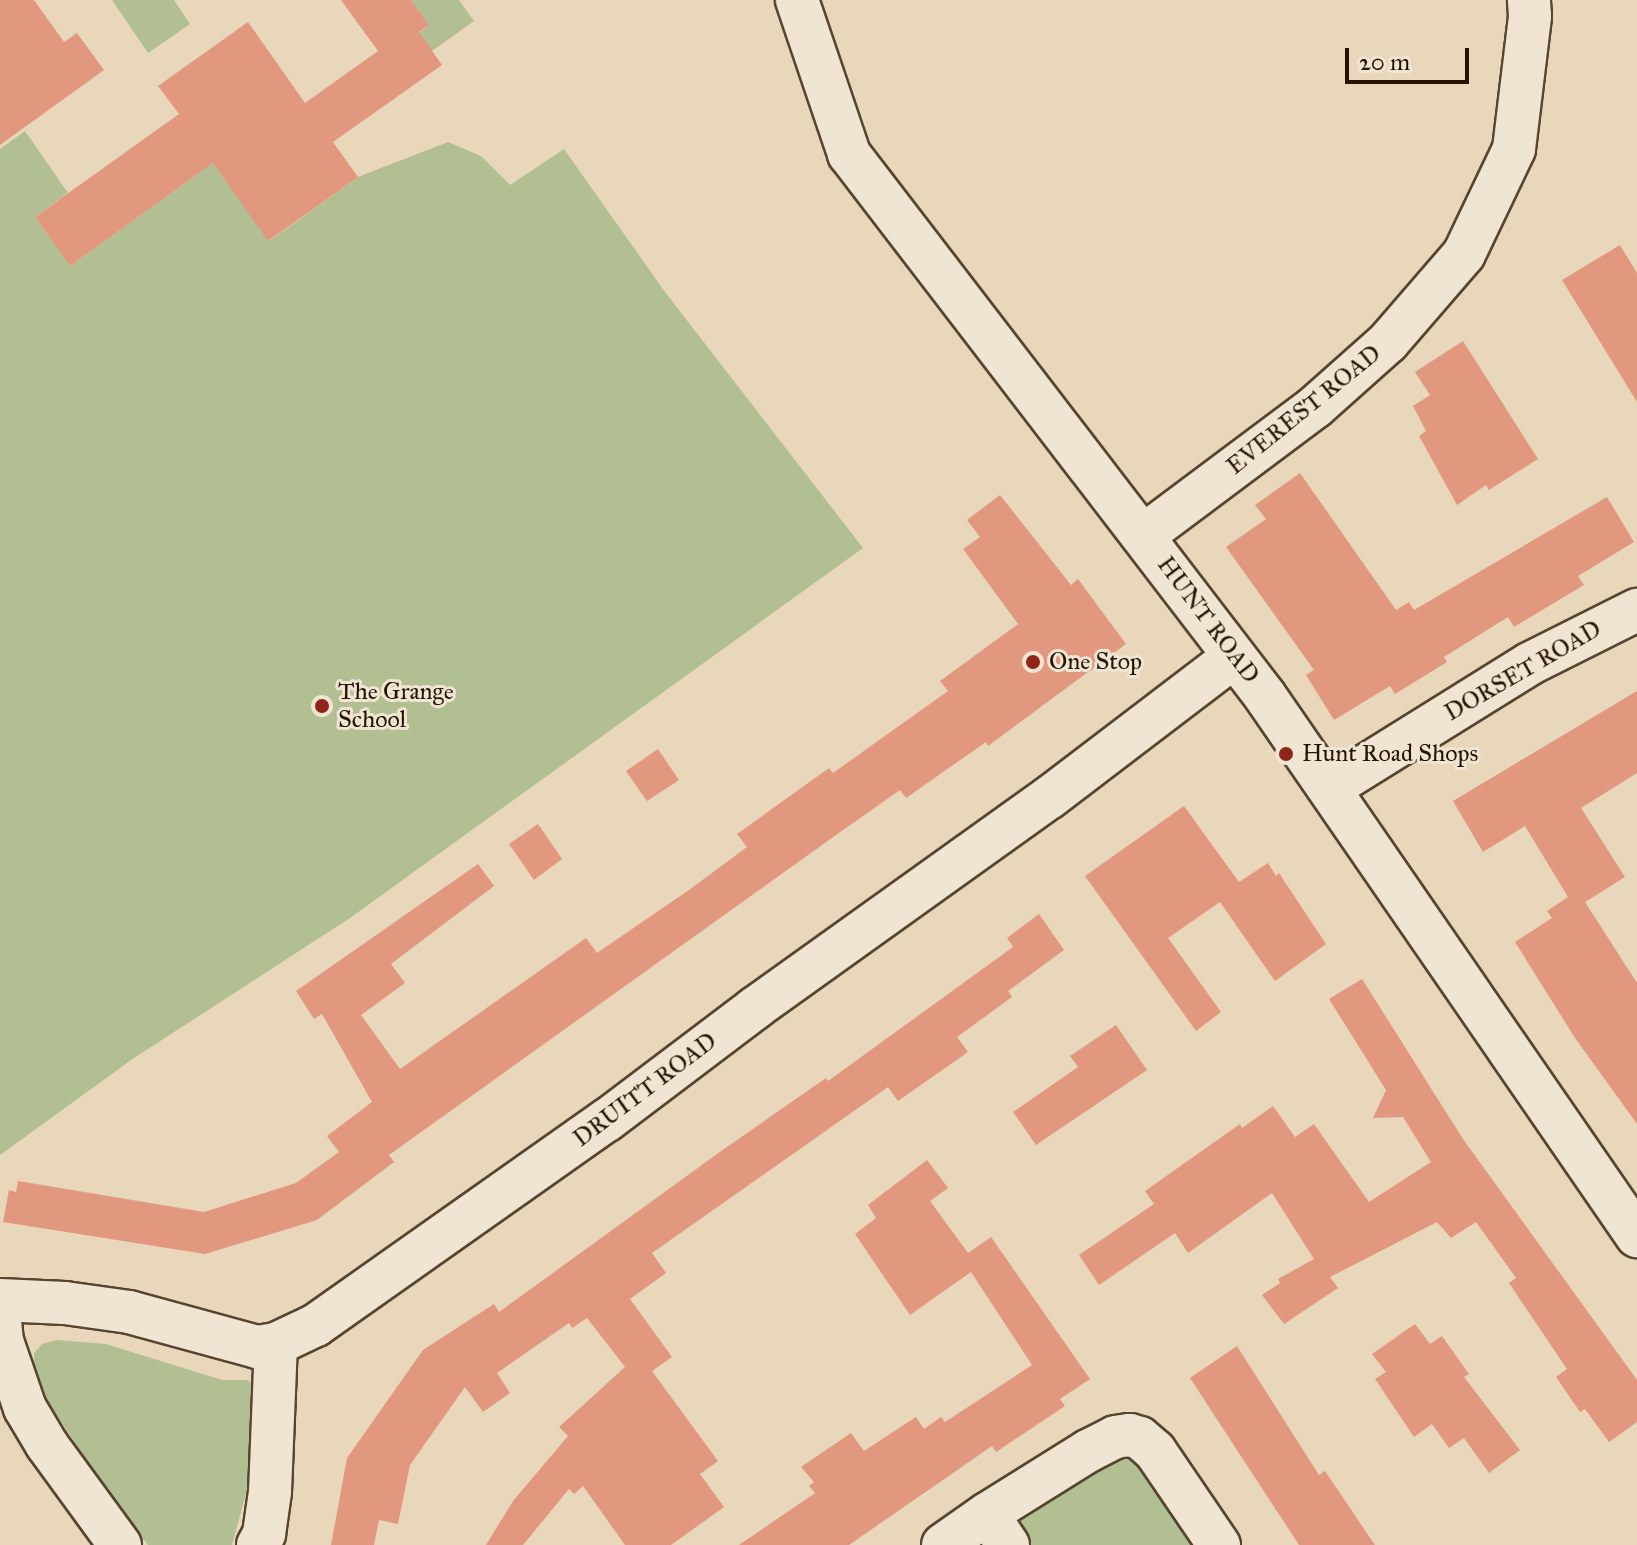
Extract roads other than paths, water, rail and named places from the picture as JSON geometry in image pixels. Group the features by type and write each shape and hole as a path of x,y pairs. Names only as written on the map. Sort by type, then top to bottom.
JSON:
{"street":[{"name":"HUNT ROAD","path":"797,0 849,154 1144,535 1330,788 1410,910 1637,1236"},
{"name":"EVEREST ROAD","path":"1144,535 1315,407 1388,342 1464,254 1514,149 1530,16 1529,0"},
{"name":"DORSET ROAD","path":"1330,788 1529,664 1637,610"},
{"name":"DRUITT ROAD","path":"0,1300 65,1303 129,1312 257,1347 276,1344 316,1325 607,1120 755,1008 1050,797 1234,657"},
{"path":"0,1320 2,1341 25,1408 56,1458 120,1545"},
{"path":"258,1545 264,1534 270,1492 276,1344"},
{"path":"943,1545 997,1530 1088,1451 1115,1437 1130,1435 1140,1438 1155,1451 1219,1545"}],"place":[{"name":"One Stop","path":"1033,662"},
{"name":"The Grange School","path":"322,706"},
{"name":"Hunt Road Shops","path":"1286,754"}]}
